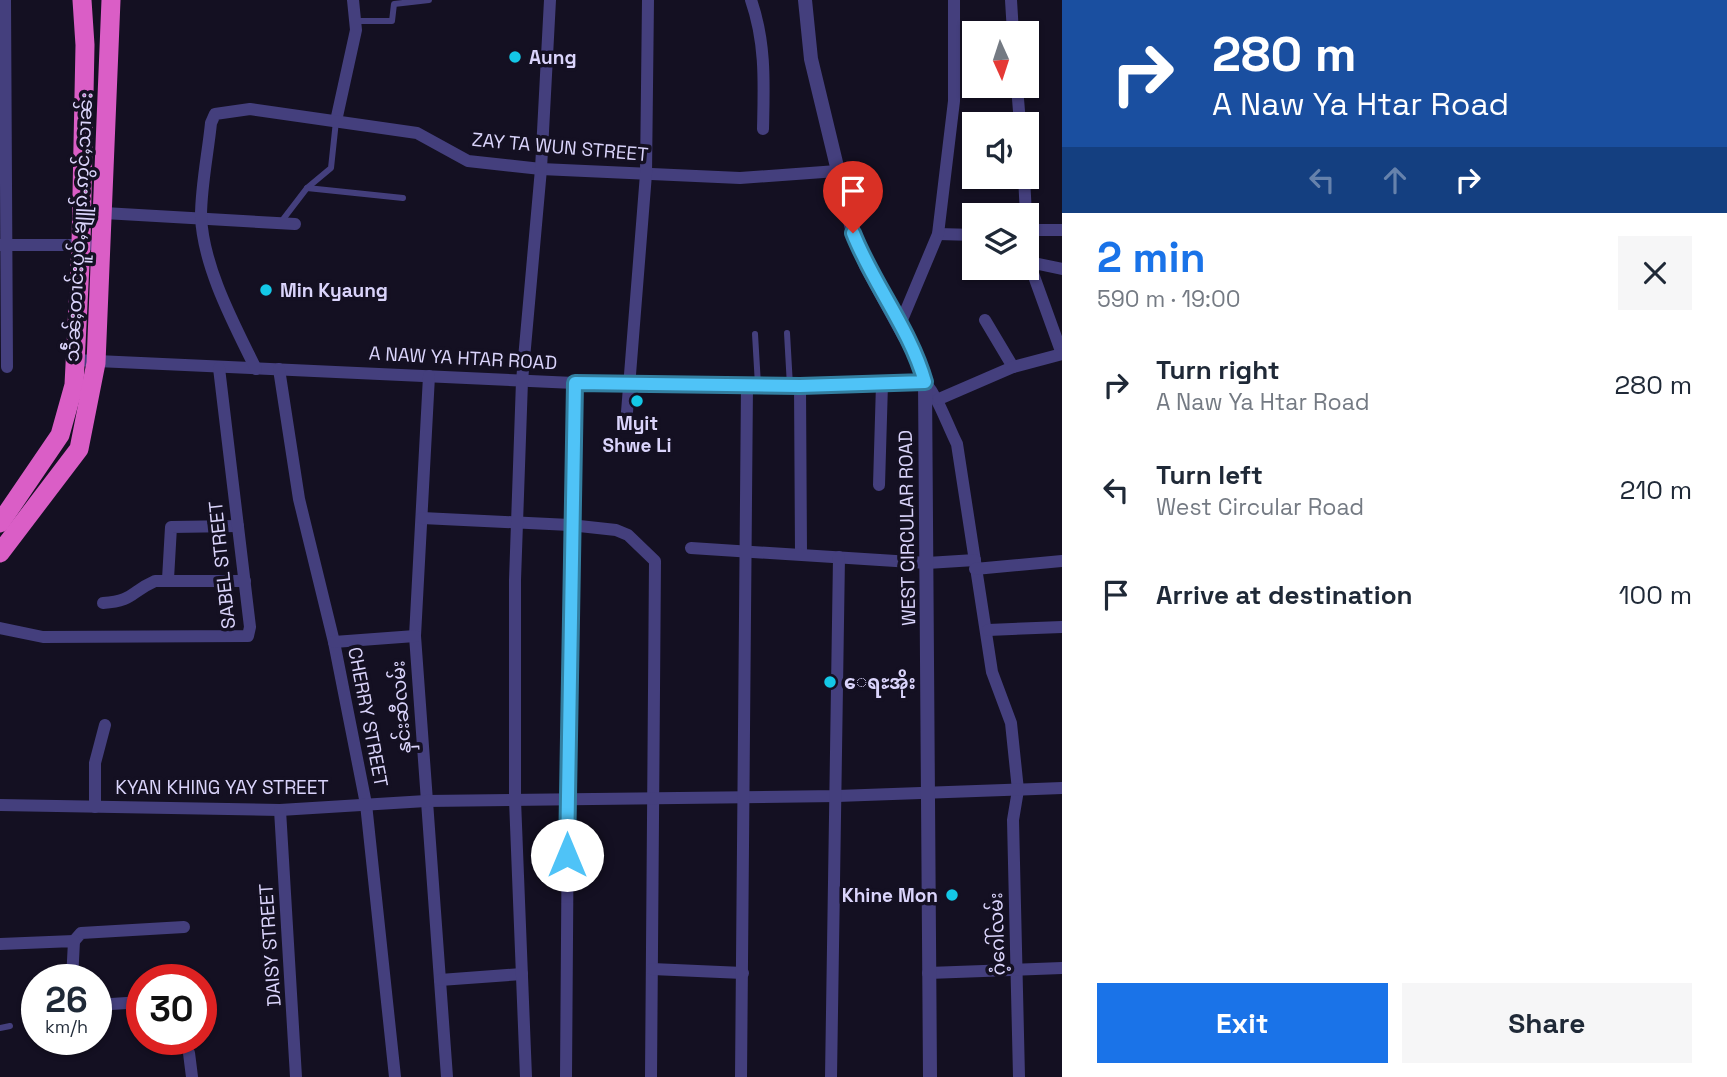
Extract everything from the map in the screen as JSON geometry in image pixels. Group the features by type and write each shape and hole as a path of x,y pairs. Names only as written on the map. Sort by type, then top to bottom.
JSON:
{"highway":[{"name":"သဵႅၼ်ႈတၢင်းပူဝ်ႇၶျူၵ်ႉဢွင်ႇသၢၼ်း","path":"0,523 60,435 71,402 81,244 85,45 82,0"},
{"name":"သဵႅၼ်ႈတၢင်းပူဝ်ႇၶျူၵ်ႉဢွင်ႇသၢၼ်း","path":"0,553 79,449 96,363 111,0"}],"street":[{"path":"5,0 4,245 7,366"},
{"path":"335,121 349,70 355,21 353,0"},
{"path":"526,1077 515,800 518,523 522,381 541,169 550,0"},
{"path":"626,412 646,174 648,0"},
{"path":"751,0 761,28 765,62 763,129"},
{"name":"WEST CIRCULAR ROAD","path":"805,0 810,59 836,171 866,265 919,363 925,382 930,1077"},
{"path":"899,327 938,234 954,102 954,0"},
{"path":"1011,0 1012,21"},
{"name":"ZAY TA WUN STREET","path":"201,217 211,123 215,114 250,109 416,133 468,162 541,169 740,178 836,171"},
{"path":"104,213 296,224"},
{"path":"201,217 225,306 256,369"},
{"path":"1039,229 1062,230"},
{"path":"938,234 962,235"},
{"path":"4,245 102,246"},
{"path":"1039,263 1062,269"},
{"path":"939,399 1013,367 1062,354 1035,280"},
{"path":"985,320 1013,367"},
{"name":"A NAW YA HTAR ROAD","path":"75,360 575,383 795,386 925,382"},
{"name":"SABEL STREET","path":"0,628 43,637 248,636 250,627 219,368"},
{"name":"CHERRY STREET","path":"279,369 299,499 334,642 366,804 395,1077"},
{"name":"နှင်းဆီလမ်း","path":"429,376 415,636 447,1077"},
{"path":"925,382 939,399 943,416 957,444 975,565 988,630 1062,627"},
{"path":"566,1077 570,525 575,383"},
{"path":"879,485 882,384"},
{"path":"741,1077 745,797 744,552 752,385"},
{"path":"795,386 801,553"},
{"path":"422,518 570,525 616,530 628,535 655,561 651,1077"},
{"path":"169,579 171,527 238,526"},
{"path":"691,548 975,565 1062,561"},
{"path":"831,1077 839,556"},
{"path":"103,603 130,599 142,586 169,579 244,581"},
{"name":"ဂံ့ဂေါ်လမ်း","path":"988,630 992,672 1011,723 1018,790 1013,820 1019,1077"},
{"path":"334,642 415,636"},
{"path":"95,807 95,763 105,725"},
{"name":"KYAN KHING YAY STREET","path":"0,805 280,810 426,802 837,796 1062,788"},
{"name":"DAISY STREET","path":"280,810 296,1077"},
{"path":"73,964 74,941 81,933 184,927"},
{"path":"0,944 74,941"},
{"path":"652,968 743,973"},
{"path":"928,973 1062,968"},
{"path":"440,980 522,974"},
{"path":"189,1055 192,1077"}],"lane":[{"path":"355,21 392,21 394,4 429,0"},
{"path":"280,223 307,188 331,168 335,121"},
{"path":"307,188 403,198"},
{"path":"787,333 795,386"},
{"path":"752,385 755,334"},
{"path":"0,1028 10,1026"}],"place":[{"name":"Aung","path":"515,57"},
{"name":"Min Kyaung","path":"266,290"},
{"name":"Myit Shwe Li","path":"637,401"},
{"name":"ေရႊအိုး","path":"830,682"},
{"name":"Khine Mon","path":"952,895"}],"route":[{"path":"567,855 570,525 575,383 800,386 925,382 919,363 866,265 853,233"}]}
